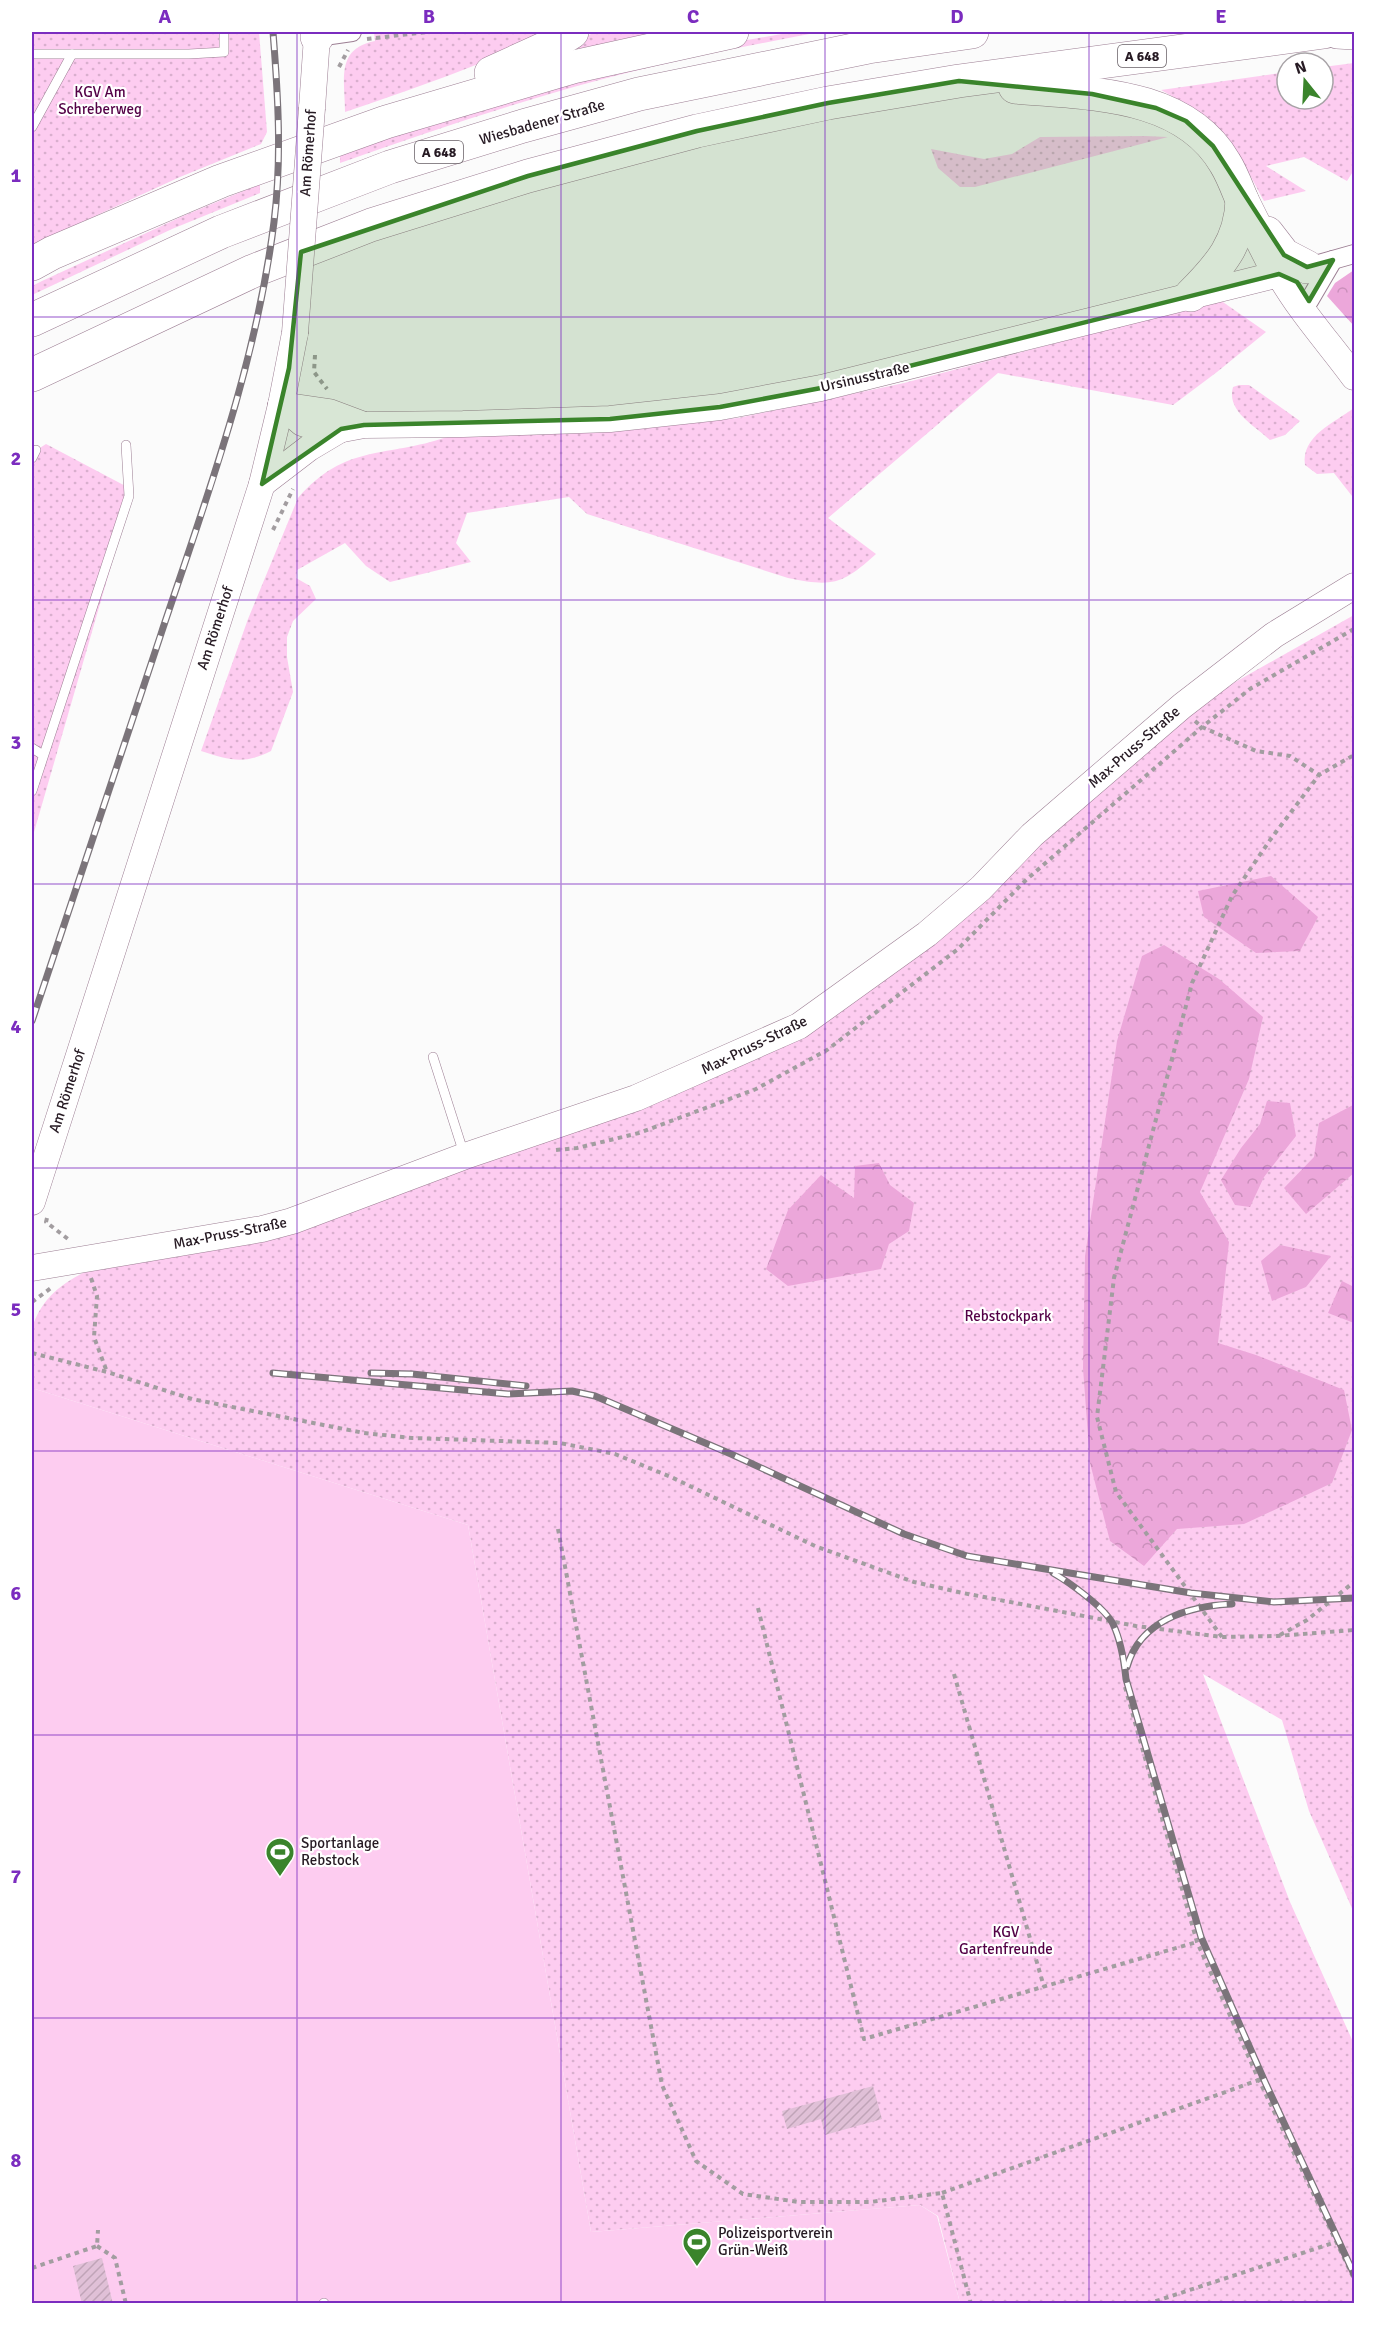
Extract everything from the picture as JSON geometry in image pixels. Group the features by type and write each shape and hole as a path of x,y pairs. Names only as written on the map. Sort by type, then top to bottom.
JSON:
{"highway":[{"path":"386,122 531,55 572,32"},
{"path":"32,264 52,253 221,181 386,122 573,67 732,32"},
{"name":"Wiesbadener Straße","path":"32,320 221,232 401,163 639,94 868,47 972,32"},
{"name":"A 648","path":"32,375 253,271 382,222 528,176 696,131 828,104 959,81 1324,32"},
{"path":"1337,32 1354,33"},
{"path":"959,81 1092,94 1136,102 1171,113 1200,131 1225,162 1238,190 1242,215 1231,249 1219,266 1191,295"},
{"path":"1238,190 1306,267"}],"main road":[{"name":"Am Römerhof","path":"32,1203 262,484 295,333 317,34"},
{"name":"Ursinusstraße","path":"281,405 329,412 352,427 610,419 720,407 832,386 1306,267"},
{"path":"1306,267 1297,282 1310,301 1322,333"},
{"path":"1306,267 1296,303 1322,333 1354,377"},
{"path":"262,484 293,459 352,427"},
{"name":"Max-Pruss-Straße","path":"32,1268 262,1229 292,1221 465,1156 636,1098 799,1026 927,934 981,888 1032,835 1182,706 1274,635 1354,586"}],"street":[{"path":"317,34 354,39"},
{"name":"Ursinusstraße","path":"1306,267 1354,254"},
{"path":"1306,267 1310,301"}],"lane":[{"path":"32,54 224,52 224,32"},
{"path":"32,128 72,54"},
{"path":"32,791 129,496 126,445"},
{"path":"32,748 44,755"},
{"path":"433,1057 465,1156"}],"path":[{"path":"338,75 340,65 354,39 427,32"},
{"path":"1202,727 1250,689 1354,629"},
{"path":"1190,716 1202,727 1256,751 1290,756 1319,775"},
{"path":"1222,1637 1116,1492 1097,1417 1113,1278 1192,983 1232,896 1270,840 1319,775 1354,754"},
{"path":"86,1260 97,1296 94,1337 107,1372"},
{"path":"32,1353 107,1372 192,1399 364,1433 412,1438 560,1443 615,1454 671,1477 815,1546 914,1582 1136,1626 1222,1637 1277,1636 1354,1630"},
{"path":"558,1529 662,2085 696,2161 742,2194 799,2202 870,2202 942,2193 1259,2080"},
{"path":"1277,1636 1307,1620 1354,1582"},
{"path":"758,1608 864,2039 1197,1942"},
{"path":"954,1674 1044,1987"},
{"path":"1125,1687 1197,1942 1259,2080 1354,2279"},
{"path":"942,2193 971,2304"},
{"path":"97,2246 98,2229"},
{"path":"1147,2304 1336,2242"},
{"path":"32,2268 97,2246"},
{"path":"97,2246 115,2258 126,2304"}],"highlighted area":[{"path":"959,81 1092,94 1156,108 1186,121 1213,146 1284,255 1307,267 1333,260 1309,301 1297,282 1279,274 821,388 720,407 610,419 364,425 341,429 262,484 289,368 301,252 528,176 697,131 828,103"}],"green space":[{"name":"KGV Am Schreberweg","path":"32,32 259,32 267,132 261,144 180,177 32,245"},
{"path":"374,32 552,32 476,65 345,112 344,78 348,59 353,51 362,45 375,41"},
{"path":"594,32 662,32 536,64 570,48"},
{"path":"793,32 820,32 685,59 586,84 419,135 340,163 340,154 469,110 736,42"},
{"path":"1354,63 1354,170 1347,181 1304,157 1266,166 1306,191 1264,201 1241,159 1221,131 1181,101 1161,90 1275,74 1275,111 1335,111 1335,65"},
{"path":"1040,137 1168,137 975,187 960,187 938,168 931,149 984,159 1012,154"},
{"path":"260,184 260,193 172,229 32,295 32,286 42,281 183,216"},
{"path":"1354,270 1354,326 1327,296 1335,283"},
{"path":"1220,300 1266,332 1173,405 998,373 828,518 876,554 854,572 836,581 826,583 788,578 587,514 569,497 467,513 456,543 471,562 390,582 366,566 345,543 297,570 296,578 310,586 316,599 293,621 287,637 287,657 293,692 271,751 253,758 236,760 201,751 248,619 298,498 316,480 350,460 447,437 625,429 738,418 904,383"},
{"path":"1249,385 1300,421 1285,435 1270,440 1238,411 1232,396 1233,387"},
{"path":"1354,408 1354,495 1352,496 1334,473 1317,474 1305,465 1305,455 1313,438 1320,431"},
{"path":"46,444 133,490 32,839 32,453"},
{"path":"1354,615 1354,1913 1309,1811 1282,1720 1203,1674 1290,1902 1354,2044 1354,2303 960,2303 938,2216 920,2205 591,2232 468,1525 32,1388 30,1340 37,1316 49,1297 57,1290 97,1266 297,1230 801,1038 913,960 1184,711"},
{"path":"1271,876 1318,917 1300,951 1256,953 1204,917 1198,891"},
{"path":"1164,945 1219,979 1263,1017 1249,1079 1200,1192 1229,1242 1218,1343 1256,1355 1344,1390 1352,1430 1332,1483 1244,1524 1177,1529 1144,1566 1110,1541 1090,1463 1083,1368 1085,1256 1117,1041 1142,956"},
{"path":"1267,1101 1290,1103 1296,1136 1264,1177 1250,1207 1235,1205 1221,1180 1241,1148 1260,1124"},
{"path":"1353,1105 1354,1173 1306,1214 1284,1188 1314,1157 1319,1123"},
{"path":"879,1163 890,1185 914,1203 909,1231 889,1244 881,1269 788,1286 766,1269 788,1210 821,1175 854,1198 855,1166"},
{"path":"1280,1245 1331,1256 1306,1287 1272,1301 1261,1261"},
{"path":"1342,1281 1354,1287 1354,1323 1328,1313"},
{"name":"Sportanlage Rebstock","path":"32,1388 468,1525 591,2232 920,2205 937,2216 960,2303 32,2304"}],"building":[{"path":"873,2086 882,2119 825,2135 821,2119 787,2129 782,2111"},
{"path":"102,2258 113,2304 82,2304 73,2266"}],"railway":[{"path":"32,1021 212,482 255,328 274,222 278,174 278,103 273,32"},
{"path":"273,1373 508,1394 572,1391 595,1396 731,1454 904,1534 967,1556 1191,1593 1274,1602 1354,1598"},
{"path":"371,1373 412,1374 526,1386"},
{"path":"1053,1573 1095,1603 1113,1624 1122,1651 1126,1679 1201,1937 1354,2274"},
{"path":"1127,1667 1133,1651 1143,1638 1168,1619 1199,1608 1232,1604"}],"place":[{"name":"Sportanlage Rebstock","path":"280,1878"},
{"name":"Polizeisportverein Grün-Weiß","path":"697,2268"}],"park label":[{"name":"Rebstockpark","path":"1008,1316"},
{"name":"KGV Gartenfreunde","path":"1006,1940"}]}
